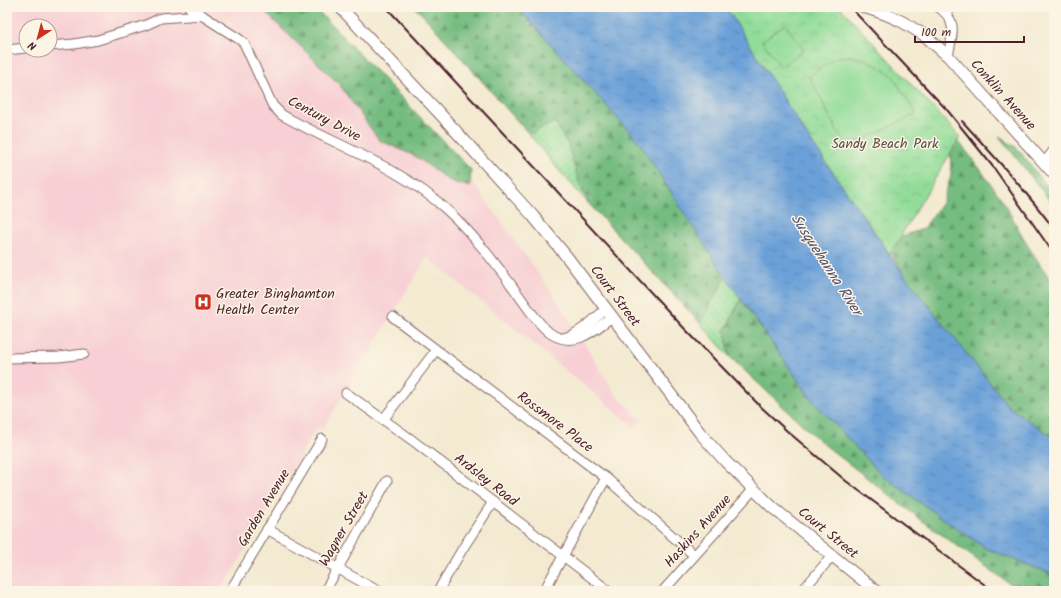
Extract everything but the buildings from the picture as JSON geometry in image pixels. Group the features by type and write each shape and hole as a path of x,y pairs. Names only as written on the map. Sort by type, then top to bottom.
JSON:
{"main road":[{"name":"Court Street","path":"340,7 519,200 567,258 700,432 725,461 780,514 876,591"},
{"name":"Conklin Avenue","path":"864,7 901,21 924,36 948,56 1054,174"}],"street":[{"name":"Century Drive","path":"189,7 244,43 270,100 277,111 287,118 392,170 426,193 452,215 478,242 547,330 554,336 572,340 581,338 609,313"},
{"path":"938,7 948,15 953,27 948,56"},
{"path":"58,45 98,40 146,25 161,18 202,15"},
{"path":"7,50 18,49"},
{"path":"1044,163 1054,150"},
{"name":"Rossmore Place","path":"393,317 606,478 694,555"},
{"path":"384,420 436,350"},
{"path":"7,358 59,357 84,354"},
{"name":"Ardsley Road","path":"346,393 493,502 609,591"},
{"name":"Garden Avenue","path":"230,591 322,438"},
{"path":"544,591 606,478"},
{"name":"Wagner Street","path":"325,591 387,481"},
{"name":"Haskins Avenue","path":"663,591 754,490"},
{"path":"438,591 463,548 493,502"},
{"path":"268,529 378,591"},
{"path":"802,591 832,556"}],"shaded area":[{"name":"Greater Binghamton Health Center","path":"7,7 295,7 471,180 554,295 616,395 642,420 635,427 427,257 322,430 317,427 221,591 7,591"}],"green space":[{"path":"260,7 312,7 323,16 471,170 470,187 450,181 415,156 379,140 339,84"},
{"path":"414,7 517,7 639,142 726,277 700,323 589,204 579,182 568,145 555,122 529,134 423,15"},
{"name":"Sandy Beach Park","path":"726,7 841,8 960,137 890,254 806,134"},
{"path":"785,24 804,50 781,67 762,41"},
{"path":"852,56 871,62 892,75 916,114 846,148 809,76 837,57"},
{"path":"555,122 568,145 579,182 589,204 529,134"},
{"path":"950,131 975,162 1003,201 1028,246 1054,285 1054,438 1009,407 904,275 866,209 886,231 902,236 923,229 942,203 951,176"},
{"path":"999,136 1017,148 1054,195 1054,206"},
{"path":"726,277 741,299 725,331 730,357 700,323"},
{"path":"741,299 812,400 883,476 985,548 1054,575 1054,591 1020,591 920,519 821,442 730,357 725,331"}],"water":[{"name":"Susquehanna River","path":"517,7 726,7 806,134 904,275 1009,407 1054,438 1054,575 985,548 883,476 812,400 720,269 639,142"}],"railway":[{"path":"386,7 683,327 759,405 846,481 993,591"},
{"path":"850,7 948,111 994,168 1054,254"},
{"path":"962,121 1021,187 1054,229"}],"place":[{"name":"Greater Binghamton Health Center","path":"203,302"}]}
